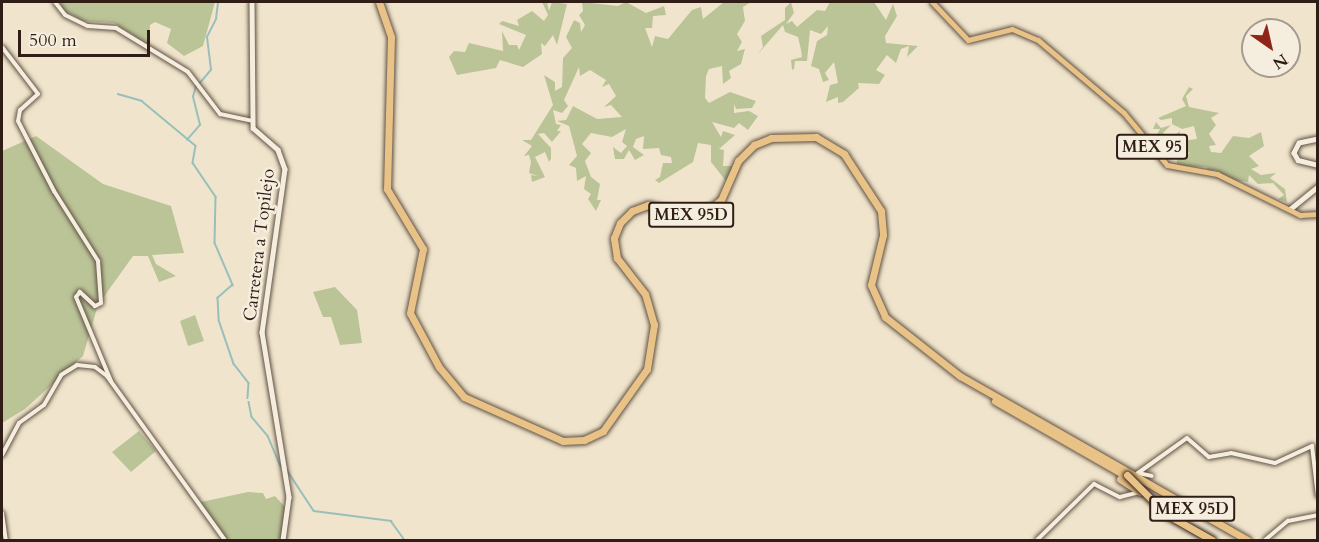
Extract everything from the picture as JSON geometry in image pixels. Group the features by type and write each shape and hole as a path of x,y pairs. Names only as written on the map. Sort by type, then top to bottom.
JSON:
{"highway":[{"name":"MEX 95D","path":"377,2 391,37 387,189 423,249 410,296 410,313 439,367 464,397 563,441 584,440 603,431 647,369 653,331 648,301 617,258 614,238 620,223 632,211 648,205 688,215 706,212 721,200 749,148 771,138 804,135 821,138 841,150 881,211 884,231 871,285 879,310 943,366 1247,540"},
{"name":"MEX 95D","path":"377,2 388,43 384,188 420,251 407,295 408,315 449,387 464,401 562,444 581,444 602,436 647,374 656,330 649,296 619,256 617,242 623,223 651,208 688,218 708,214 723,202 750,152 765,144 805,139 821,142 840,155 876,210 880,235 867,283 879,317 949,375 1104,465 1240,540"},
{"path":"997,398 1138,489"},
{"path":"1104,465 1138,489 1166,514 1209,540"}],"main road":[{"path":"252,2 252,121"},
{"name":"MEX 95","path":"932,2 968,40 1010,30 1034,38 1124,113 1167,165 1234,180 1303,216 1317,214"},
{"name":"Carretera a Topilejo","path":"252,121 255,134 278,150 285,169 262,332 289,497 284,540"},
{"path":"1317,139 1299,143 1293,153 1298,160 1317,165"},
{"path":"1290,209 1317,186"}],"street":[{"path":"55,2 60,12 88,26 110,26 188,72 199,84 217,112 252,121"},
{"path":"2,47 13,55 38,96 20,110 17,118 54,191 98,261 101,303 95,306 80,292 76,297 111,381 225,540"},
{"path":"2,455 19,423 44,405 57,380 69,368 91,365 111,381"},
{"path":"1147,478 1152,476 1138,473 1186,438 1209,457 1231,453 1279,462 1306,446 1313,447 1317,496"},
{"path":"1037,540 1094,484 1119,497 1138,489"},
{"path":"2,513 6,540"},
{"path":"1264,540 1288,521 1317,515"}],"green space":[{"path":"60,2 215,2 203,46 184,56 167,43 171,29 155,22 150,25 149,45 114,23 83,21 63,10"},
{"path":"542,2 547,2 549,11 552,2 567,4 557,45 553,35 545,46 541,43 542,54 523,67 500,60 496,68 457,75 449,57 454,51 465,52 469,43 503,51 502,31 509,45 517,45 519,50 526,35 499,24 502,21 519,26 517,20 532,11 544,21 548,15"},
{"path":"582,2 618,6 626,2 646,13 664,6 666,15 653,16 652,28 645,28 652,47 655,36 668,39 692,10 701,7 703,19 724,2 751,2 743,7 745,21 737,34 742,42 737,51 745,49 741,64 729,71 731,78 723,84 722,66 709,69 706,76 705,98 709,103 730,92 756,101 752,108 736,109 734,104 734,113 749,111 758,116 748,130 739,123 734,128 712,122 721,137 723,131 735,135 719,149 724,150 723,166 733,166 726,181 711,162 711,145 698,143 693,162 659,183 655,180 660,177 663,163 672,163 671,157 661,155 659,148 643,149 644,136 636,139 633,147 644,155 635,160 629,150 624,159 615,159 613,147 621,153 627,146 622,142 626,129 612,137 591,133 582,144 591,153 585,161 591,177 600,184 597,200 601,200 596,211 588,199 591,194 584,189 586,176 577,181 576,168 569,165 577,156 569,126 557,121 566,120 573,106 597,119 622,117 611,105 604,107 616,96 609,84 602,87 606,80 590,70 580,76 579,67 564,100 568,106 562,113 553,110 556,124 561,125 557,131 561,131 552,142 544,133 538,134 551,148 551,159 549,162 545,152 535,157 545,177 532,182 531,175 538,176 529,173 531,162 529,155 524,156 532,146 522,140 531,140 553,105 544,75 555,82 555,91 562,87 563,58 572,48 566,37 574,20 580,23 581,32 585,25 579,15 583,11"},
{"path":"791,2 794,13 786,24 792,21 797,27 817,10 825,11 830,2 874,2 886,20 893,4 897,16 885,36 886,43 918,46 907,57 909,46 901,49 896,63 887,55 876,70 885,75 879,84 858,83 859,88 843,102 838,103 838,97 826,102 830,85 838,83 834,62 825,73 829,80 823,82 819,69 811,66 817,41 827,35 828,26 821,34 810,30 807,61 795,61 792,70 791,60 802,57 801,50 798,37 785,32 783,25 757,55 763,47 761,36 785,20 785,8"},
{"path":"1189,87 1193,89 1186,96 1189,107 1219,113 1211,118 1216,125 1209,134 1216,145 1209,146 1211,152 1221,153 1233,136 1249,138 1261,132 1264,146 1249,156 1259,166 1251,169 1261,175 1276,173 1270,178 1285,189 1287,202 1278,199 1284,195 1273,183 1258,184 1249,175 1248,182 1233,180 1215,170 1208,172 1207,167 1177,166 1177,160 1190,153 1153,142 1160,129 1153,129 1156,122 1161,128 1171,125 1163,133 1169,140 1180,131 1179,141 1197,139 1194,126 1182,129 1172,124 1172,118 1161,120 1158,118 1186,106 1182,99"},
{"path":"36,136 103,184 171,206 184,253 152,255 156,264 176,276 159,282 148,256 133,256 98,305 83,356 25,409 2,423 2,151"},
{"path":"335,287 357,310 362,343 340,345 331,317 323,317 313,292"},
{"path":"195,315 204,341 188,346 180,321"},
{"path":"139,431 156,451 131,472 112,452"},
{"path":"248,492 263,493 266,499 275,496 286,508 283,540 227,540 201,502"}],"waterway":[{"path":"200,83 211,70 207,37 216,19 218,2"},
{"path":"187,140 200,125 193,97 196,86"},
{"path":"118,94 142,101 196,146 193,163 216,197 215,243 233,285 218,298 219,320 234,364 249,383 248,398"},
{"path":"249,402 252,417 268,436 281,466"},
{"path":"287,470 314,511 391,521 405,540"}]}
